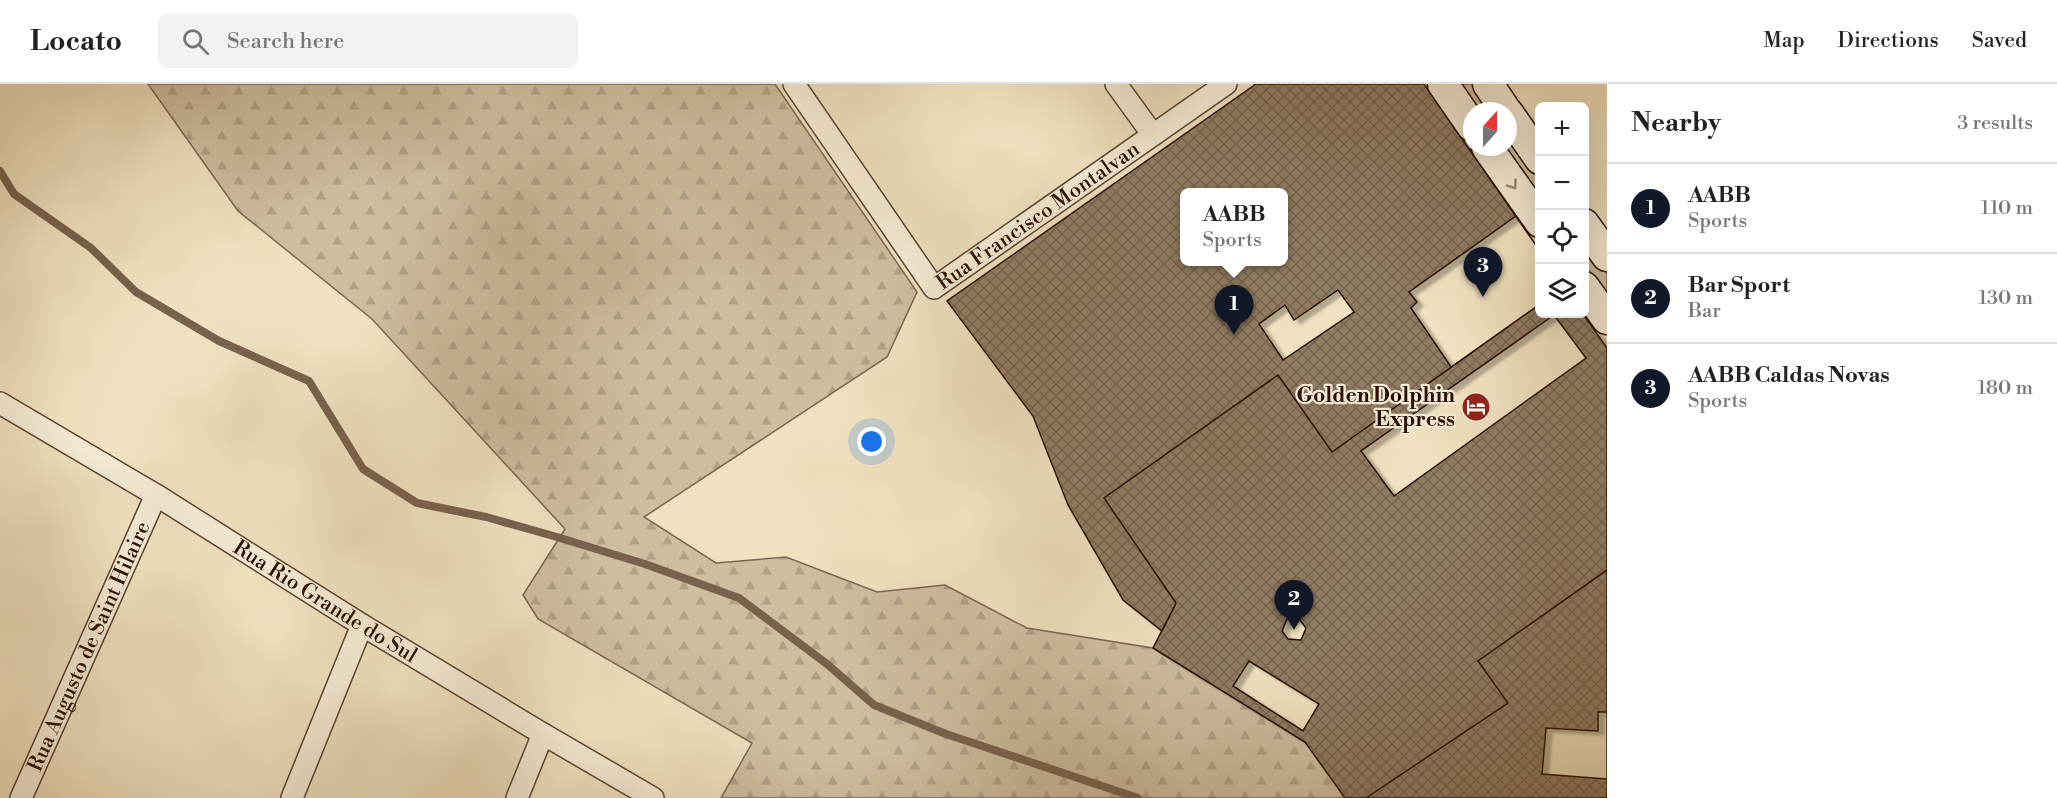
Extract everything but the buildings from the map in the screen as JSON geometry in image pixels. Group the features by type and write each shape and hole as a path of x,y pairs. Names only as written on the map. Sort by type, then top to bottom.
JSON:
{"main road":[{"path":"1443,84 1463,113"},
{"path":"1488,84 1500,102"},
{"path":"1517,127 1537,156"},
{"path":"1493,156 1535,216"},
{"path":"1589,231 1607,256"},
{"path":"1589,294 1607,319"}],"street":[{"name":"Rua Francisco Montalvan","path":"794,84 934,288 1226,84"},
{"path":"1116,84 1153,135"},
{"name":"Rua Rio Grande do Sul","path":"0,403 156,495 362,625 653,798"},
{"name":"Rua Augusto de Saint Hilaire","path":"21,798 156,495"},
{"path":"292,798 362,625"},
{"path":"518,798 543,734"}],"green space":[{"path":"148,84 775,84 917,292 887,357 644,517 716,563 786,557 877,592 945,585 1027,628 1153,648 1305,742 1352,798 721,798 752,743 538,619 523,595 565,529 372,319 238,211"},
{"path":"1459,84 1475,84 1488,102 1472,102"},
{"path":"1517,144 1535,170 1535,194 1509,156 1517,156"},
{"path":"1589,248 1607,273 1607,297 1589,271"}],"waterway":[{"path":"0,171 14,194 91,248 136,292 219,341 309,381 363,469 417,503 486,517 557,537 645,564 739,598 827,664 874,705 946,734 1138,798"}],"place":[{"name":"AABB Caldas Novas","path":"1483,297"},
{"name":"AABB","path":"1234,335"},
{"name":"Golden Dolphin Express","path":"1476,407"},
{"name":"Bar Sport","path":"1294,630"}]}
